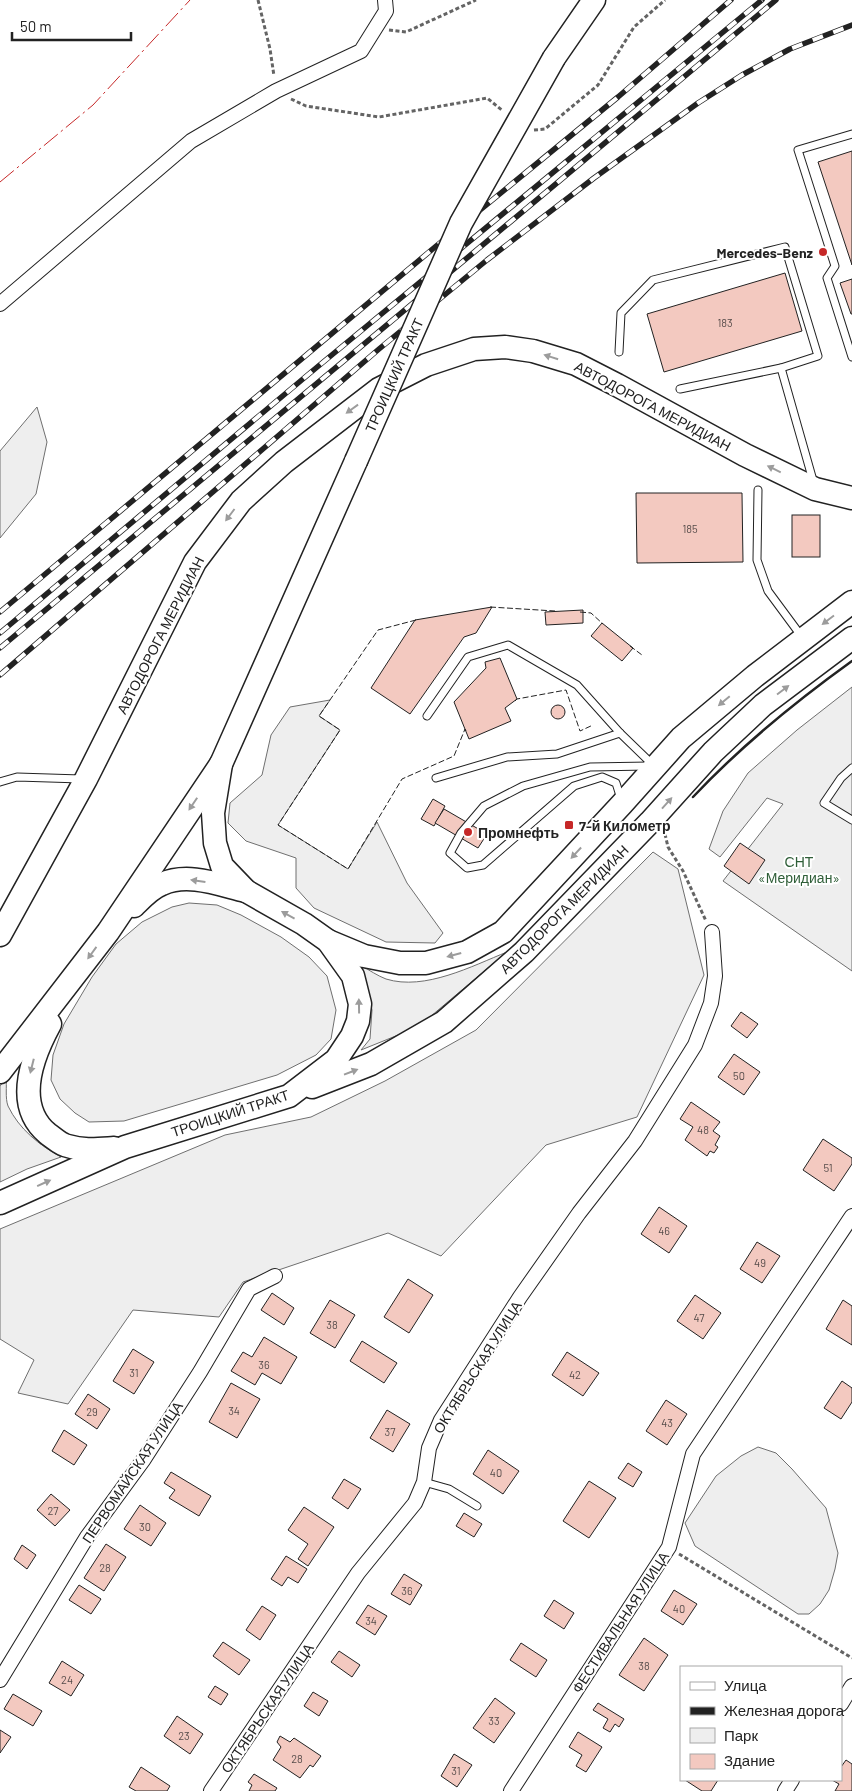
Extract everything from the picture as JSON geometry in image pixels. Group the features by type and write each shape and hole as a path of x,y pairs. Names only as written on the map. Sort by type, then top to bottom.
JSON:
{"main road":[{"name":"ТРОИЦКИЙ ТРАКТ","path":"0,1072 108,932 220,764 461,223 554,58 594,0"},
{"name":"АВТОДОРОГА МЕРИДИАН","path":"0,935 86,779 195,562 241,501 284,462 379,389 426,365 474,349 505,347 533,351 576,364 745,455 815,489 852,498"},
{"name":"АВТОДОРОГА МЕРИДИАН","path":"328,941 364,956 400,963 426,963 467,952 503,932 681,738 755,676 852,602"},
{"name":"АВТОДОРОГА МЕРИДИАН","path":"289,1096 371,1064 444,1022 524,952 713,752 763,705 852,638"},
{"name":"ТРОИЦКИЙ ТРАКТ","path":"0,1204 126,1147 289,1096 336,1060 352,1036 358,1021 360,1004 353,976 328,941 304,924 246,891 222,866 215,843 213,813 220,764"},
{"path":"108,932 145,895 161,884 180,878 246,891"},
{"path":"76,975 37,1048 30,1073 28,1096 32,1114 41,1128 66,1146 92,1149 126,1147"}],"street":[{"path":"0,304 191,141 276,91 361,51 386,11 385,0"},
{"name":"ОКТЯБРЬСКАЯ УЛИЦА","path":"211,1791 358,1573 415,1503 424,1482 429,1448 440,1420 526,1289 579,1213 635,1141 695,1044 711,1003 715,976 712,932"},
{"name":"ФЕСТИВАЛЬНАЯ УЛИЦА","path":"511,1791 669,1547 693,1454 852,1216"},
{"name":"ПЕРВОМАЙСКАЯ УЛИЦА","path":"0,1680 87,1537 144,1459 249,1289 275,1276"},
{"path":"842,1702 852,1686"}],"lane":[{"path":"852,134 798,150 835,266 827,278 852,357"},
{"path":"619,352 621,313 653,280 785,247 818,356 781,368 680,389"},
{"path":"781,368 815,489"},
{"path":"758,490 757,560 768,592 803,639"},
{"path":"427,716 468,657 508,645 576,686 654,766"},
{"path":"436,778 507,757 557,754 620,733"},
{"path":"622,804 616,783 602,777 574,786 483,866 467,868 450,852 461,833 484,806 523,786 590,767 654,766"},
{"path":"852,768 841,778 824,803 852,820"},
{"path":"0,782 17,777 86,779"},
{"path":"424,1482 449,1489 477,1506"}],"path":[{"path":"258,0 270,49 276,91 306,106 378,117 487,98 507,114"},
{"path":"374,30 406,32 476,0"},
{"path":"526,131 545,129 598,86 634,27 665,0"},
{"path":"658,812 668,847 683,871 712,932"},
{"path":"669,1547 852,1658"}],"green space":[{"path":"37,407 47,442 36,494 0,538 0,451"},
{"name":"СНТ «Меридиан»","path":"852,687 852,971 723,881 783,804 767,798 720,857 709,849 723,811 748,773 797,730"},
{"path":"330,700 319,716 340,730 278,825 348,869 377,822 407,883 443,933 435,943 386,942 314,908 296,888 296,858 246,841 228,823 230,803 262,775 271,735 290,707"},
{"path":"653,852 678,869 704,975 637,1117 546,1145 441,1256 388,1233 243,1282 219,1317 133,1310 68,1404 18,1393 34,1360 0,1339 0,1229 225,1135 311,1117 385,1081 476,1030"},
{"path":"189,903 217,905 241,915 281,937 309,957 327,976 336,1010 331,1039 316,1055 277,1075 124,1121 89,1122 75,1113 60,1099 51,1080 53,1055 64,1024 92,977 116,944 142,922 172,907"},
{"path":"507,952 418,1027 361,1050 370,1039 372,1010 362,966 386,979 416,982 464,970"},
{"path":"6,1078 7,1103 18,1122 37,1142 61,1157 27,1169 0,1182 0,1086"},
{"path":"758,1447 776,1453 826,1508 838,1553 829,1590 820,1604 809,1614 798,1614 695,1546 685,1523 716,1476 741,1456"}],"building":[{"path":"852,151 852,265 818,162"},
{"path":"785,273 802,331 664,372 647,314"},
{"path":"852,279 852,314 851,314 840,283"},
{"path":"636,493 742,493 743,562 637,563"},
{"path":"792,515 820,515 820,557 792,557"},
{"path":"492,607 476,633 464,637 410,714 371,688 415,620"},
{"path":"583,610 583,623 546,625 545,612"},
{"path":"602,623 633,648 622,661 591,636"},
{"path":"500,658 517,699 505,708 511,721 469,739 454,702 486,668 485,662"},
{"path":"555,705 561,705 565,712 561,719 555,719 551,715 551,709"},
{"path":"433,799 445,806 434,826 421,819"},
{"path":"444,809 487,834 478,848 435,823"},
{"path":"740,843 765,860 749,884 724,866"},
{"path":"741,1012 758,1024 747,1038 731,1026"},
{"path":"734,1054 760,1072 744,1095 718,1077"},
{"path":"691,1102 720,1122 713,1131 720,1136 715,1145 718,1147 714,1153 710,1151 707,1156 685,1140 693,1127 680,1119"},
{"path":"823,1139 852,1158 852,1164 834,1191 803,1170"},
{"path":"659,1207 687,1226 669,1253 641,1234"},
{"path":"757,1242 780,1256 762,1283 740,1269"},
{"path":"408,1279 433,1295 409,1333 384,1317"},
{"path":"272,1293 294,1308 284,1325 261,1310"},
{"path":"695,1295 721,1313 703,1339 677,1321"},
{"path":"330,1300 355,1315 335,1348 310,1333"},
{"path":"843,1300 852,1306 852,1345 826,1329"},
{"path":"264,1337 297,1357 281,1384 262,1373 255,1385 231,1371 243,1352 252,1357"},
{"path":"362,1341 397,1363 384,1383 350,1361"},
{"path":"133,1349 154,1362 134,1394 113,1381"},
{"path":"567,1352 599,1373 583,1396 552,1375"},
{"path":"842,1381 852,1388 852,1402 841,1419 824,1408"},
{"path":"231,1383 260,1399 237,1438 209,1422"},
{"path":"88,1394 110,1409 97,1429 75,1414"},
{"path":"666,1400 687,1414 667,1445 646,1431"},
{"path":"387,1410 410,1424 393,1452 370,1438"},
{"path":"64,1430 87,1445 74,1465 52,1451"},
{"path":"488,1450 519,1471 503,1494 473,1474"},
{"path":"628,1463 642,1472 633,1487 618,1478"},
{"path":"171,1472 211,1496 199,1516 169,1498 175,1490 164,1483"},
{"path":"344,1479 361,1489 348,1509 332,1498"},
{"path":"589,1481 616,1498 589,1538 563,1521"},
{"path":"51,1494 70,1510 55,1526 37,1510"},
{"path":"140,1505 166,1523 151,1546 124,1529"},
{"path":"304,1507 334,1527 308,1566 298,1559 308,1544 288,1530"},
{"path":"464,1513 482,1524 474,1537 456,1526"},
{"path":"106,1544 126,1557 104,1591 84,1578"},
{"path":"22,1545 36,1555 27,1569 14,1559"},
{"path":"286,1556 307,1569 298,1583 288,1577 282,1586 271,1579"},
{"path":"404,1574 422,1585 410,1605 391,1594"},
{"path":"79,1585 101,1599 91,1614 69,1600"},
{"path":"674,1590 697,1604 683,1625 661,1611"},
{"path":"554,1600 574,1613 564,1629 544,1616"},
{"path":"368,1605 387,1616 375,1635 356,1623"},
{"path":"262,1606 276,1615 260,1640 246,1630"},
{"path":"644,1638 668,1655 644,1691 619,1675"},
{"path":"223,1642 250,1660 239,1675 213,1656"},
{"path":"521,1643 547,1660 536,1677 510,1660"},
{"path":"339,1651 360,1665 352,1677 331,1662"},
{"path":"62,1661 84,1675 71,1696 49,1683"},
{"path":"215,1686 228,1694 221,1705 208,1697"},
{"path":"313,1692 328,1701 319,1716 304,1706"},
{"path":"13,1694 42,1711 33,1726 4,1709"},
{"path":"495,1698 515,1713 494,1743 473,1728"},
{"path":"598,1703 624,1719 619,1727 615,1724 610,1732 603,1728 608,1719 593,1710"},
{"path":"177,1716 203,1734 190,1754 164,1736"},
{"path":"0,1730 11,1737 0,1753"},
{"path":"578,1732 602,1747 586,1772 576,1766 582,1755 569,1747"},
{"path":"280,1736 290,1742 294,1738 321,1756 313,1767 310,1765 300,1778 273,1760 281,1747 277,1742"},
{"path":"454,1754 472,1765 457,1787 441,1776"},
{"path":"846,1760 852,1764 852,1791 835,1791 839,1784 834,1781 842,1781 842,1766"},
{"path":"141,1767 170,1786 167,1791 136,1791 129,1787"},
{"path":"254,1774 277,1788 275,1791 249,1791 252,1785 248,1782"},
{"path":"687,1781 717,1781 711,1791 702,1791"}],"railway":[{"path":"0,612 435,247 618,97 731,0"},
{"path":"0,633 316,368 762,0"},
{"path":"0,648 776,0"},
{"path":"0,675 379,349 487,260 594,178 698,103 742,75 790,49 852,25"}],"fence":[{"path":"490,607 555,611"},
{"path":"580,612 591,613 603,624"},
{"path":"416,620 378,630 319,716 340,730 278,825 348,869 402,779 454,756 465,729 466,731"},
{"path":"630,646 642,655"},
{"path":"515,701 517,699 566,690 580,731 593,725"}],"wall":[{"path":"693,797 769,725 852,661"}],"power":[{"path":"0,182 93,105 190,0"}],"place":[{"name":"Mercedes-Benz","path":"823,252"},
{"name":"7-й Километр","path":"569,825"},
{"name":"Промнефть","path":"468,832"}]}
